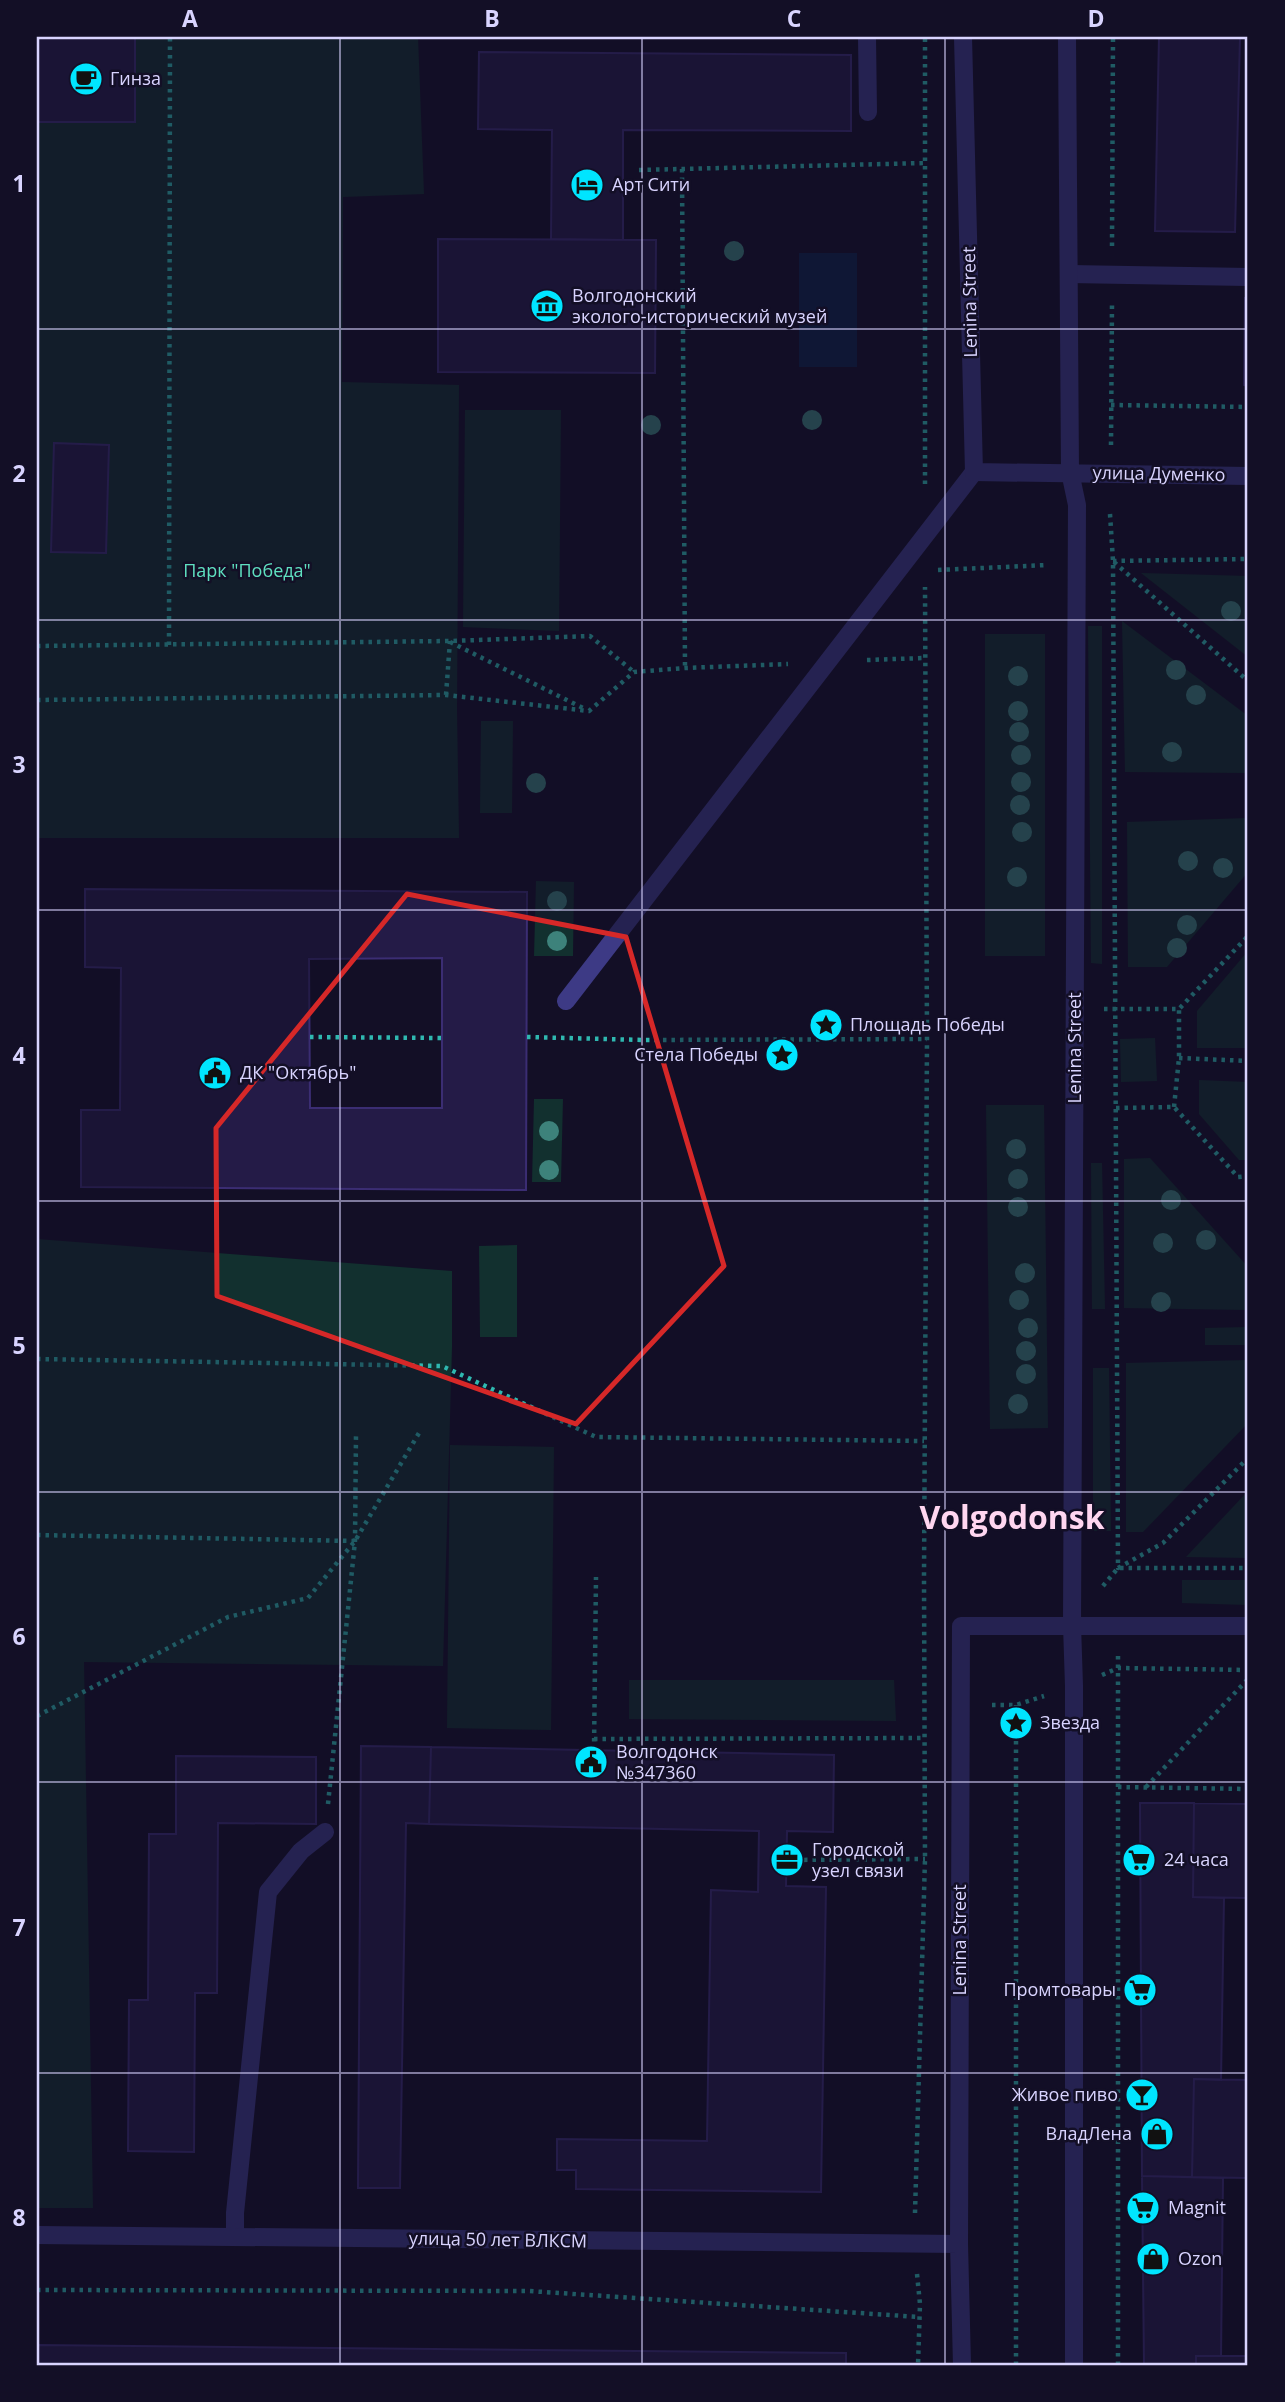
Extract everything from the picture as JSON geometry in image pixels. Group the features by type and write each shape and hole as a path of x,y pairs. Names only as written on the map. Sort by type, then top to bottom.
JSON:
{"street":[{"path":"867,37 869,112"},
{"name":"Lenina Street","path":"963,37 974,472"},
{"name":"Lenina Street","path":"1067,37 1070,472 1077,505 1072,1625 1074,2365"},
{"path":"1069,274 1248,277"},
{"path":"566,1001 974,472 1070,472"},
{"name":"улица Думенко","path":"1070,472 1248,476"},
{"path":"1072,1625 1248,1626"},
{"name":"Lenina Street","path":"962,2365 959,2244 961,1626 1072,1625"},
{"path":"235,2237 234,2213 268,1892 301,1851 325,1832"},
{"name":"улица 50 лет ВЛКСМ","path":"37,2235 959,2244"}],"path":[{"path":"169,645 170,37"},
{"path":"918,2365 919,2318 914,2244 925,1859 925,37"},
{"path":"639,170 925,163"},
{"path":"682,169 685,668"},
{"path":"1111,405 1248,407"},
{"path":"925,570 1113,561 1248,559"},
{"path":"1113,561 1248,681"},
{"path":"1113,561 1118,1568"},
{"path":"37,646 450,641 590,636 634,672"},
{"path":"446,695 450,641"},
{"path":"450,641 589,711"},
{"path":"37,700 446,695 589,711 634,672 925,658"},
{"path":"1248,936 1179,1009 1179,1058 1174,1107 1238,1177 1248,1176"},
{"path":"1075,1009 1179,1009"},
{"path":"310,1037 442,1038"},
{"path":"527,1037 633,1040 927,1039"},
{"path":"1179,1058 1248,1061"},
{"path":"1116,1108 1174,1107"},
{"path":"37,1359 442,1366 596,1437 924,1441"},
{"path":"325,1832 355,1541 356,1433"},
{"path":"37,1716 228,1617 308,1598 355,1541 419,1433"},
{"path":"1101,1590 1118,1568 1163,1544 1248,1458"},
{"path":"37,1535 355,1541"},
{"path":"1118,1568 1248,1569"},
{"path":"594,1750 596,1577"},
{"path":"924,1703 1016,1705 1118,1668 1248,1670"},
{"path":"1118,1668 1118,2365"},
{"path":"1146,1787 1248,1679"},
{"path":"1016,1705 1016,1717"},
{"path":"1016,1728 1016,2365"},
{"path":"594,1739 924,1738"},
{"path":"1118,1787 1248,1789"},
{"path":"786,1860 925,1859"},
{"path":"37,2290 529,2291 919,2318"}],"highlighted area":[{"path":"407,894 626,937 724,1266 576,1424 217,1296 216,1128"}],"green space":[{"name":"Парк \"Победа\"","path":"37,37 418,37 424,194 343,197 342,382 459,385 459,838 37,838"},
{"path":"465,410 561,410 559,631 463,627"},
{"path":"1141,573 1248,576 1248,657"},
{"path":"1122,621 1248,716 1248,773 1125,772"},
{"path":"1088,626 1102,626 1102,964 1091,963"},
{"path":"985,634 1045,634 1045,956 985,956"},
{"path":"481,721 513,721 512,813 480,813"},
{"path":"1248,818 1248,872 1167,967 1128,967 1127,822"},
{"path":"536,881 574,882 573,956 534,956"},
{"path":"1248,951 1248,1048 1197,1048 1197,1011"},
{"path":"1155,1038 1157,1081 1121,1082 1120,1039"},
{"path":"1199,1080 1248,1082 1248,1160 1239,1160 1199,1114"},
{"path":"534,1099 563,1099 561,1182 532,1182"},
{"path":"986,1105 1044,1105 1048,1428 990,1429"},
{"path":"1150,1158 1248,1267 1248,1310 1124,1308 1124,1159"},
{"path":"1091,1163 1102,1163 1105,1309 1092,1309"},
{"path":"37,1239 452,1271 443,1666 84,1662 93,2208 37,2208"},
{"path":"517,1245 517,1337 480,1337 479,1246"},
{"path":"1248,1327 1248,1345 1205,1345 1205,1328"},
{"path":"1248,1360 1248,1423 1143,1532 1126,1532 1126,1363"},
{"path":"1093,1368 1109,1368 1111,1531 1093,1531"},
{"path":"450,1445 554,1447 551,1730 447,1728"},
{"path":"1248,1491 1248,1558 1186,1557"},
{"path":"1182,1580 1248,1580 1248,1605 1182,1603"},
{"path":"629,1680 894,1680 896,1721 629,1719"}],"water":[{"path":"799,253 857,253 857,367 799,367"}],"building":[{"name":"Гинза","path":"37,37 135,37 135,122 37,122"},
{"path":"1159,37 1240,37 1235,232 1155,231"},
{"name":"Арт Сити","path":"479,52 851,55 851,131 623,130 623,240 551,239 552,130 478,129"},
{"name":"Волгодонский эколого-исторический музей","path":"438,239 656,240 655,373 438,372"},
{"path":"1245,298 1248,298 1248,386 1244,385"},
{"path":"54,443 109,445 106,553 51,552"},
{"name":"ДК \"Октябрь\"","path":"85,889 527,892 526,1190 81,1187 81,1110 120,1110 121,968 85,967","holes":["442,958 442,1108 310,1108 309,959"]},
{"path":"361,1746 431,1747 429,1824 406,1823 400,2188 358,2188"},
{"path":"431,1747 834,1755 833,1832 787,1831 786,1886 826,1887 821,2192 576,2189 576,2170 557,2170 557,2139 707,2141 711,1890 758,1892 759,1831 429,1824"},
{"path":"176,1756 316,1757 316,1824 218,1823 217,1993 195,1993 194,2152 128,2151 129,2000 148,2000 149,1834 176,1834"},
{"path":"1140,1803 1194,1803 1193,1897 1224,1898 1221,2080 1194,2079 1192,2177 1142,2176"},
{"path":"1194,1803 1248,1804 1248,1898 1193,1897"},
{"path":"1194,2079 1248,2080 1248,2178 1192,2177"},
{"path":"1142,2176 1223,2178 1221,2356 1196,2356 1196,2365 1144,2365"},
{"path":"37,2345 846,2353 846,2365 37,2365"},
{"path":"1196,2356 1248,2356 1248,2365 1196,2365"}],"place":[{"name":"Гинза","path":"86,79"},
{"name":"Арт Сити","path":"587,185"},
{"name":"Волгодонский эколого-исторический музей","path":"547,306"},
{"name":"Площадь Победы","path":"826,1025"},
{"name":"Стела Победы","path":"782,1055"},
{"name":"ДК \"Октябрь\"","path":"215,1073"},
{"name":"Звезда","path":"1016,1723"},
{"name":"Волгодонск №347360","path":"591,1762"},
{"name":"Городской узел связи","path":"787,1860"},
{"name":"24 часа","path":"1139,1860"},
{"name":"Промтовары","path":"1140,1990"},
{"name":"Живое пиво","path":"1142,2095"},
{"name":"ВладЛена","path":"1157,2134"},
{"name":"Magnit","path":"1143,2208"},
{"name":"Ozon","path":"1153,2259"}],"district":[{"name":"Volgodonsk","path":"1012,1518"}]}
